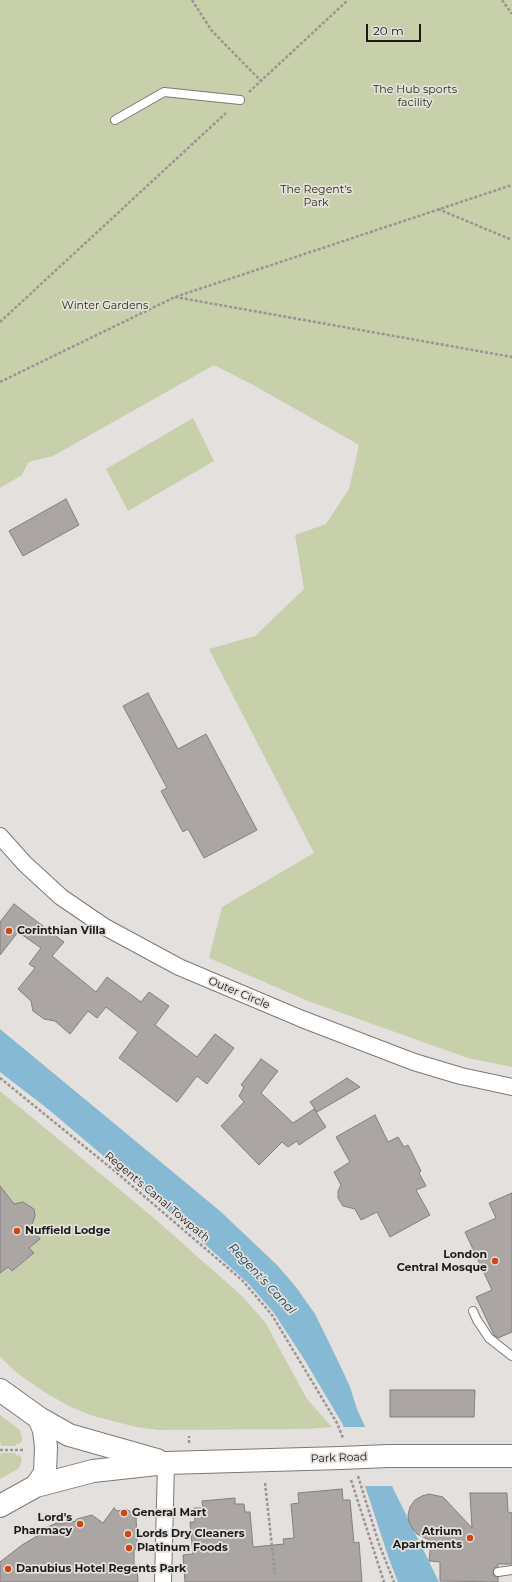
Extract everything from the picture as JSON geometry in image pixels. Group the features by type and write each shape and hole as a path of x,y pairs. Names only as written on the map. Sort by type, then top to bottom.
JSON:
{"highway":[{"name":"Park Road","path":"0,1390 39,1418 69,1435 166,1463"},
{"path":"36,1486 45,1473 46,1447 44,1430 39,1418"},
{"name":"Park Road","path":"0,1506 36,1486 93,1471 166,1463 348,1459 388,1456 512,1456"}],"street":[{"name":"Outer Circle","path":"0,836 25,864 61,897 105,927 179,967 302,1019 401,1057 461,1076 512,1087"},
{"path":"163,1582 166,1463"}],"lane":[{"path":"115,120 164,92 240,100"},
{"path":"473,1311 489,1338 512,1356"},
{"path":"498,1572 512,1570"}],"path":[{"path":"192,0 212,31 261,81"},
{"path":"0,322 348,0"},
{"path":"502,0 512,14"},
{"path":"0,382 175,297 512,185"},
{"path":"438,209 512,240"},
{"path":"175,297 512,357"},
{"name":"Regent's Canal Towpath","path":"0,1078 117,1173 242,1280 272,1314 337,1423 348,1459 394,1582"},
{"path":"189,1436 189,1443"},
{"path":"0,1450 28,1450"},
{"path":"351,1480 384,1582"},
{"path":"265,1483 275,1574"}],"green space":[{"path":"0,0 512,0 512,1067 468,1058 308,1001 209,958 222,907 314,853 209,649 255,636 304,589 295,535 326,524 349,489 359,445 255,386 214,365 53,456 28,463 22,475 0,488"},
{"path":"193,418 214,461 128,511 106,469"},
{"path":"0,1091 154,1218 242,1296 265,1322 307,1399 332,1427 307,1429 159,1430 136,1427 90,1415 67,1405 46,1393 17,1373 0,1357 0,1273 8,1267 12,1271 34,1254 29,1248 40,1239 28,1223 34,1210 33,1208 23,1202 15,1206 0,1186"},
{"path":"0,1415 20,1430 22,1442 20,1442 20,1444 16,1444 16,1446 1,1446"},
{"path":"1,1453 16,1453 16,1456 19,1455 22,1458 18,1469 0,1479 0,1458"}],"water":[{"name":"Regent's Canal","path":"0,1029 220,1211 277,1265 296,1287 315,1314 339,1363 350,1387 357,1409 392,1486 439,1582 398,1582 342,1423 304,1359 274,1313 248,1283 167,1210 48,1109 0,1072"}],"pier":[{"path":"341,1427 368,1427 394,1486 363,1486"}],"building":[{"path":"66,499 79,525 23,556 9,531"},
{"path":"148,693 178,749 206,734 257,830 204,858 188,829 183,832 161,791 167,788 123,706"},
{"path":"14,904 64,942 52,956 96,992 107,977 141,1002 149,992 169,1006 155,1025 197,1057 215,1034 234,1048 207,1084 197,1076 177,1102 119,1058 138,1032 106,1007 97,1018 88,1011 70,1034 55,1021 44,1019 33,1011 31,1001 18,989 35,968 29,964 41,948 18,932 0,955 0,922"},
{"path":"261,1059 278,1071 261,1093 293,1123 314,1109 326,1127 299,1145 297,1141 288,1147 282,1142 259,1165 221,1126 244,1102 239,1096 244,1087 241,1085"},
{"path":"347,1078 360,1087 317,1112 310,1102"},
{"path":"375,1115 388,1142 398,1137 404,1147 408,1145 421,1171 419,1173 426,1186 416,1190 430,1215 390,1237 377,1212 361,1220 355,1209 343,1206 338,1198 338,1191 341,1185 334,1172 350,1162 336,1137"},
{"name":"Nuffield Lodge","path":"0,1186 14,1204 23,1202 34,1209 35,1216 31,1227 40,1239 29,1248 34,1253 12,1271 8,1267 0,1273"},
{"name":"London Central Mosque","path":"512,1193 512,1332 498,1338 494,1335 476,1297 492,1290 465,1232 496,1218 489,1203"},
{"path":"390,1390 475,1390 474,1417 390,1417"},
{"path":"342,1489 343,1500 350,1500 354,1543 359,1542 362,1582 185,1582 183,1555 193,1554 190,1522 195,1522 194,1508 203,1508 202,1501 235,1498 235,1504 244,1504 245,1512 250,1512 253,1547 284,1544 283,1539 294,1538 291,1504 299,1503 298,1493"},
{"name":"Atrium Apartments","path":"470,1493 507,1493 508,1512 512,1513 512,1564 498,1564 498,1566 494,1568 493,1573 494,1576 498,1577 498,1582 440,1581 440,1562 429,1561 431,1541 417,1534 409,1522 408,1515 410,1507 415,1500 429,1494 443,1497 472,1528"},
{"path":"114,1508 117,1511 126,1509 136,1515 137,1546 134,1551 134,1564 137,1566 138,1582 0,1582 0,1562 22,1545 42,1533 42,1529 57,1523 61,1524 76,1521 77,1519 92,1515 103,1523"}],"place":[{"name":"Corinthian Villa","path":"9,931"},
{"name":"Nuffield Lodge","path":"17,1231"},
{"name":"London Central Mosque","path":"495,1261"},
{"name":"General Mart","path":"124,1513"},
{"name":"Lord's Pharmacy","path":"80,1524"},
{"name":"Lords Dry Cleaners","path":"128,1534"},
{"name":"Atrium Apartments","path":"470,1538"},
{"name":"Platinum Foods","path":"129,1548"},
{"name":"Danubius Hotel Regents Park","path":"8,1569"}],"park label":[{"name":"The Hub sports facility","path":"415,96"},
{"name":"The Regent's Park","path":"316,196"},
{"name":"Winter Gardens","path":"105,306"}]}
